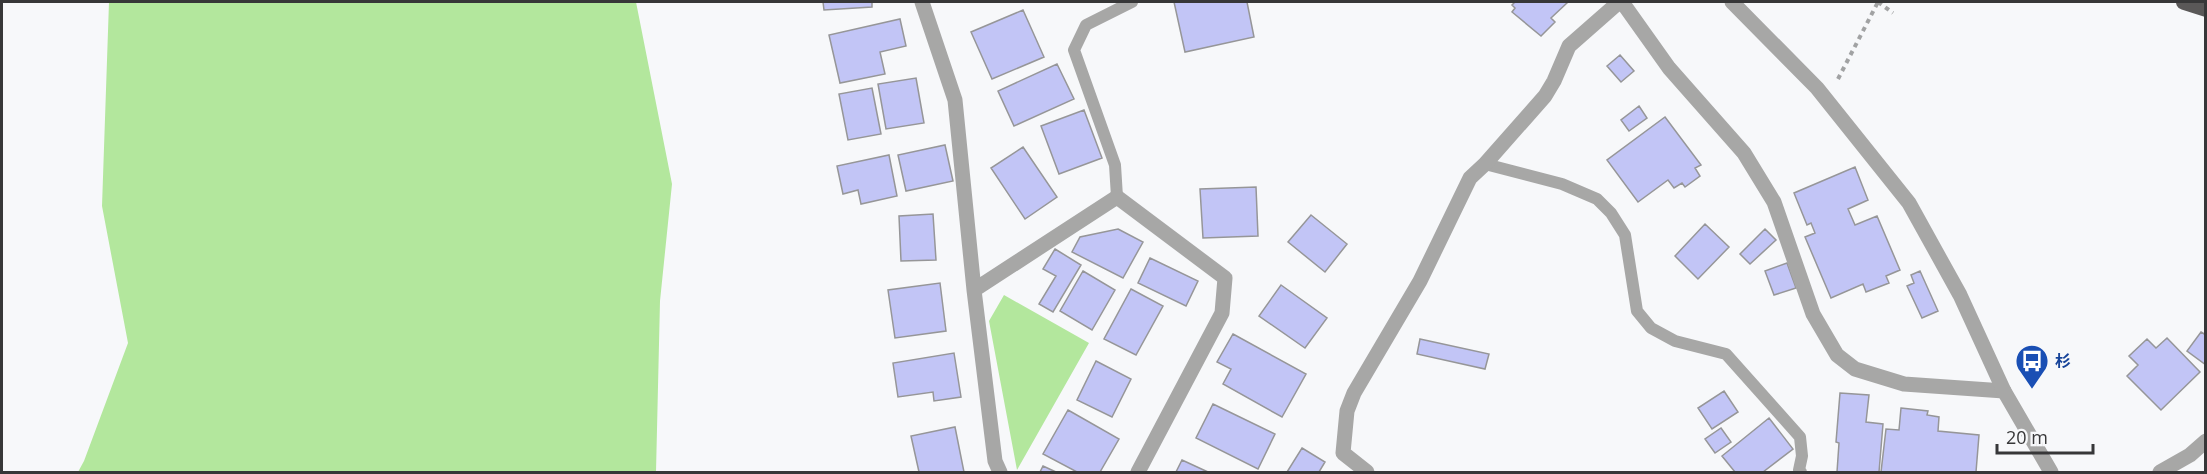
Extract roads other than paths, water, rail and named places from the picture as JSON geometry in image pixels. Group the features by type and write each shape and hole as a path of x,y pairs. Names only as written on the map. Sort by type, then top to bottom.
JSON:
{"highway":[{"path":"2184,2 2205,9"}],"street":[{"path":"922,2 954,100 995,461 1000,472"},
{"path":"1367,472 1343,453 1347,411 1354,393 1420,280 1470,178 1545,96 1569,46 1620,2 1669,69 1725,129 1744,153 1774,202 1813,314 1837,355 1855,369 1904,384 2004,391"},
{"path":"1732,2 1827,100 1909,203 1960,296 2004,391 2051,472"},
{"path":"974,290 1116,197 1225,278 1222,313 1138,472"},
{"path":"2160,472 2190,455 2205,441"}],"lane":[{"path":"1116,197 1115,165 1074,50 1086,25 1132,2"},
{"path":"1485,164 1569,187 1597,199 1611,213 1625,234 1637,311 1651,328 1675,341 1726,354 1800,437 1802,456 1799,470 1801,472"}],"place":[{"name":"杉","path":"2032,390"}]}
